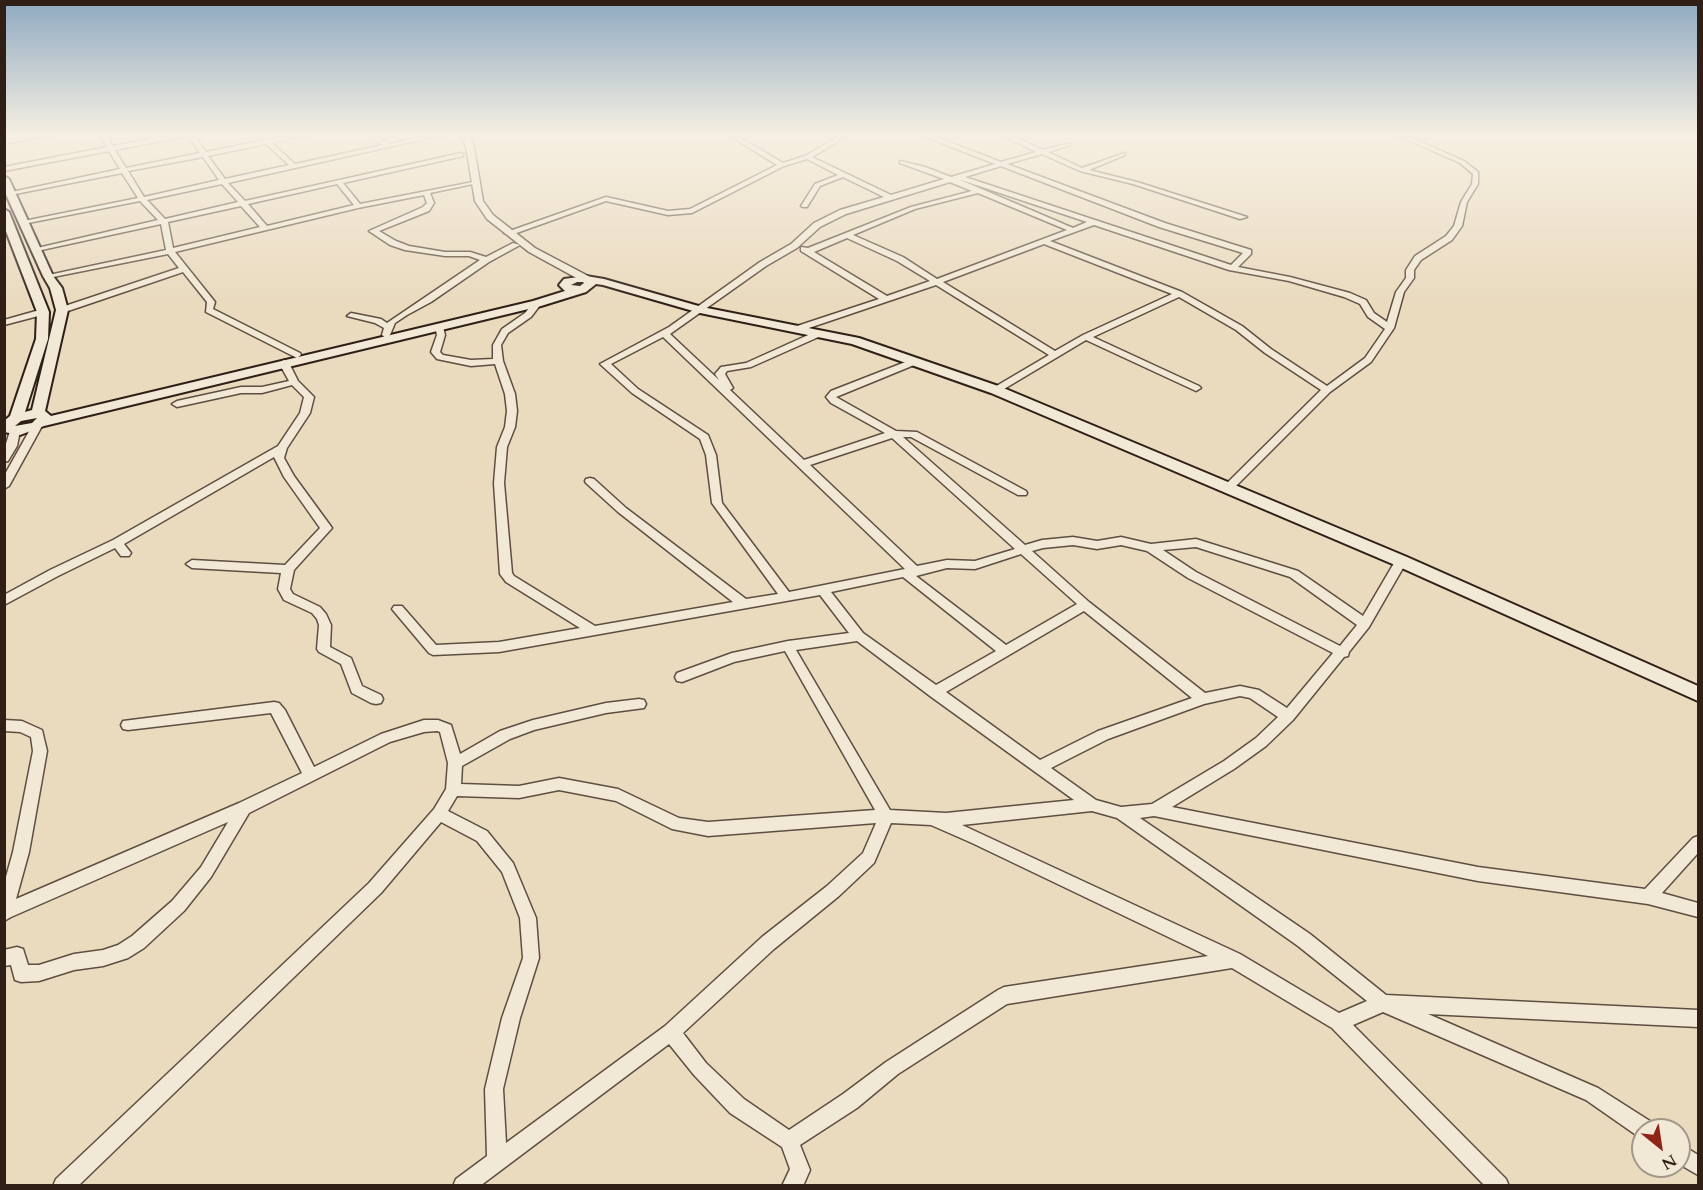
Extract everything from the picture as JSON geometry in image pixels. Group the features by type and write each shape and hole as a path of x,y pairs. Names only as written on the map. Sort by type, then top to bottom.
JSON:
{"main road":[{"path":"9,190 48,276 56,288 62,310 40,419"},
{"path":"4,212 43,312 42,339 10,427"},
{"path":"10,427 387,331 517,304 547,296 567,284 616,287 700,309 855,341 996,390 1401,561 1698,694"},
{"path":"40,419 537,304 586,284"}],"street":[{"path":"10,193 28,190"},
{"path":"136,190 164,222 170,251 211,302 209,310 297,355"},
{"path":"23,222 185,190"},
{"path":"230,190 265,228"},
{"path":"37,249 300,190"},
{"path":"345,190 358,206"},
{"path":"48,276 170,251 358,206 438,190"},
{"path":"472,190 473,202 488,223 567,284"},
{"path":"477,190 479,201 490,217 508,233 586,284"},
{"path":"508,233 606,199 668,213 692,211 734,190"},
{"path":"805,206 814,190"},
{"path":"875,190 889,197"},
{"path":"785,595 717,503 711,455 704,437 635,391 605,364 664,333 763,264 794,246 817,225 843,212 913,190"},
{"path":"974,190 1073,230"},
{"path":"990,190 1232,268 1290,279 1347,295 1363,302 1371,315 1390,328"},
{"path":"1066,190 1162,225 1248,252 1232,268"},
{"path":"1155,190 1243,218"},
{"path":"1228,488 1327,390 1368,360 1390,328 1395,303 1410,278 1410,270 1418,258 1449,238 1458,226 1464,202 1472,190"},
{"path":"426,192 431,203 426,209 373,231 393,243 408,248 446,254 470,254 486,260"},
{"path":"809,251 848,237 913,208 978,192"},
{"path":"797,329 936,282 1092,223"},
{"path":"848,237 900,259 1053,354"},
{"path":"1043,241 1179,294 1239,328 1268,351 1327,390"},
{"path":"351,316 378,321 387,331 404,313 428,300 486,260 516,245"},
{"path":"794,246 809,251 884,298"},
{"path":"62,310 183,269"},
{"path":"996,390 1053,354 1179,294"},
{"path":"537,304 528,315 505,331 497,345 498,361 510,394 512,411 510,427 502,447 499,483 506,574 510,579 594,631"},
{"path":"4,323 43,312"},
{"path":"439,327 441,335 435,352 440,357 471,363 498,361"},
{"path":"664,333 803,464 911,573 1005,651"},
{"path":"735,398 720,374 724,369 748,365 820,333"},
{"path":"1086,337 1196,388"},
{"path":"915,361 834,393 831,397 834,401 893,434 1085,605 1203,699"},
{"path":"284,363 294,382 309,397 305,413 282,448 279,459 326,528 304,548 288,569 284,589 288,597 316,610 322,617 325,625 323,649 346,661 357,689 376,699"},
{"path":"177,404 241,390 262,390 294,382"},
{"path":"4,486 40,419"},
{"path":"4,459 10,427"},
{"path":"803,464 893,434 913,434 1022,493"},
{"path":"4,601 54,573 121,548 282,448"},
{"path":"590,481 622,510 743,603"},
{"path":"399,609 433,650 499,647 823,590 947,564 975,565 1042,544 1073,541 1097,545 1121,541 1151,548 1196,543 1294,574 1365,624"},
{"path":"1151,548 1192,575 1343,653"},
{"path":"1154,810 1229,765 1261,742 1288,716 1365,624 1401,561"},
{"path":"192,564 288,569"},
{"path":"823,590 859,636 1092,805"},
{"path":"935,692 1085,605"},
{"path":"682,677 732,658 788,646 859,636"},
{"path":"788,646 886,816"},
{"path":"1041,766 1103,735 1203,699 1247,691 1288,716"},
{"path":"455,763 505,735 533,725 606,708 639,704"},
{"path":"128,725 273,707 280,714 310,774"},
{"path":"4,725 22,727 37,734 40,751 21,852 5,913"},
{"path":"5,913 244,808 386,738 424,726 438,725 446,729 455,763 453,790 439,814 375,888 63,1185"},
{"path":"453,790 519,792 559,784 618,795 677,824 708,829 886,816 946,820 1092,805 1121,813 1304,940 1383,1003 1593,1094 1631,1120"},
{"path":"4,957 17,955 21,974 39,973 74,962 103,958 122,952 138,942 178,906 206,872 244,808"},
{"path":"1121,813 1154,810 1478,874 1648,897 1698,910"},
{"path":"439,814 482,836 508,868 528,918 531,958 511,1018 494,1089 498,1161"},
{"path":"463,1185 671,1032 768,943 833,891 869,858 886,816"},
{"path":"927,818 977,837 1234,960 1338,1022 1500,1185"},
{"path":"1648,897 1698,843"},
{"path":"789,1141 850,1101 892,1068 1004,996 1234,960"},
{"path":"1338,1022 1383,1003 1698,1018"},
{"path":"671,1032 700,1069 737,1106 789,1141 800,1170 792,1185"}]}
